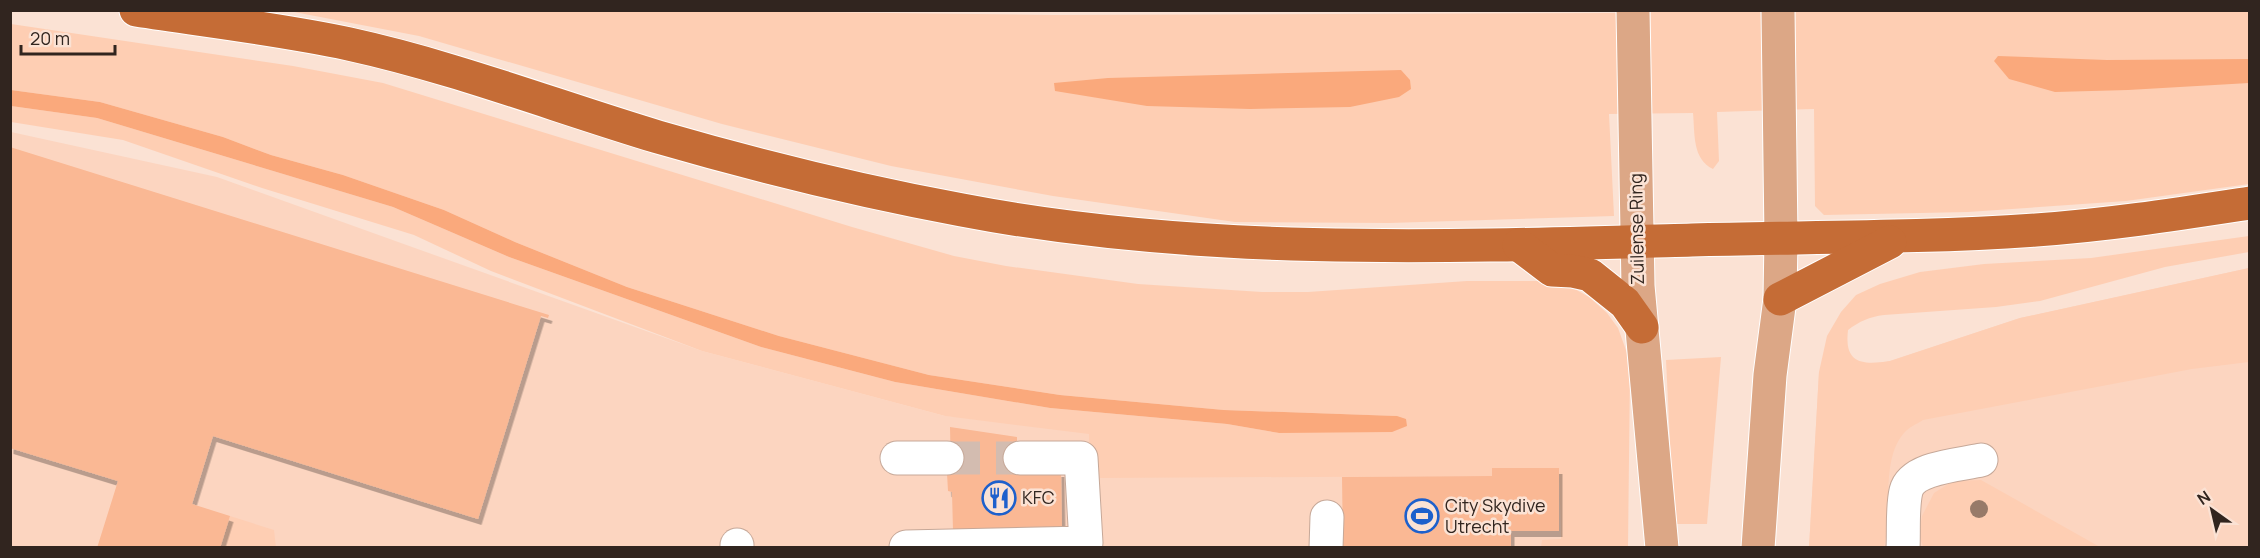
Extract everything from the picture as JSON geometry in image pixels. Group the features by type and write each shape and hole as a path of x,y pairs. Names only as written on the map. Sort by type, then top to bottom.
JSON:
{"highway":[{"path":"136,10 347,44 456,72 658,137 838,185 968,211 1084,228 1214,241 1360,246 1899,237 2036,230 2126,222 2250,203"},
{"path":"1780,299 1899,237"},
{"path":"1519,245 1552,270 1590,275 1622,300 1642,327"}],"main road":[{"name":"Zuilense Ring","path":"1633,10 1638,286 1661,536"},
{"path":"1759,537 1770,375 1780,299 1778,10"}],"lane":[{"path":"897,458 947,458"},
{"path":"906,548 1086,543 1081,458 1020,458"},
{"path":"1903,548 1906,490 1915,477 1926,472 1981,460"}],"shaded area":[{"path":"623,10 1053,15 1613,13 1754,10 2249,11 2249,184 2126,201 1968,212 1824,215 1815,206 1814,109 1717,112 1719,161 1713,169 1706,165 1698,152 1693,113 1609,114 1614,216 1389,223 1235,222 1053,196 891,166 722,124 419,36 289,11"},
{"path":"11,24 293,66 383,83 852,227 954,256 1006,266 1138,284 1262,292 1308,292 1467,281 1543,281 1573,288 1589,297 1607,313 1618,328 1627,353 1630,371 1628,547 1541,547 1542,540 1561,539 1559,468 1493,468 1492,476 1100,478 1101,547 1091,547 1089,434 945,416 702,351 491,271 414,235 262,188 123,140 11,122 11,106 97,118 393,207 509,257 761,347 895,382 1050,408 1227,424 1279,433 1396,416 1224,410 1060,395 929,375 779,336 627,287 515,242 444,210 343,175 271,155 223,137 100,102 11,90"},
{"path":"1998,56 2107,60 2249,59 2249,83 2055,92 2009,79 1994,61"},
{"path":"1401,70 1410,80 1411,89 1399,97 1350,107 1250,109 1147,106 1055,91 1054,83 1108,78"},
{"path":"11,90 100,102 223,137 271,155 343,175 444,210 515,242 627,287 779,336 929,375 1060,395 1224,410 1397,416 1406,419 1407,426 1392,432 1279,433 1227,424 1050,408 895,382 761,347 509,257 393,207 97,118 11,106"},
{"path":"11,132 217,177 702,351 945,416 1559,451 1561,547 11,548"},
{"path":"2249,236 2249,252 2165,267 2040,301 1996,307 1884,315 1869,318 1852,327 1848,330 1848,341 1852,356 1863,362 1890,361 2020,318 2249,268 2249,362 2192,369 1923,420 1904,433 1892,458 1884,547 1809,548 1819,372 1827,336 1841,312 1856,295 1880,284 1920,272 1984,264 2091,258"},
{"path":"2249,268 2249,547 1809,548 1819,372 1890,361 2020,318"},
{"path":"1721,357 1707,524 1674,524 1666,360"},
{"path":"1981,480 2100,547 1923,547 1919,534 1922,516 1934,493 1953,481"},
{"path":"230,516 274,530 276,547 220,547"}],"building":[{"path":"10,147 549,315 548,318 541,316 478,519 213,436 192,504 230,516 220,548 97,548 118,481 10,448"},
{"path":"950,427 1017,437 1017,471 1061,471 1062,529 953,531 952,492 948,491 947,473 951,473"},
{"path":"1492,468 1559,468 1559,531 1511,531 1511,548 1343,548 1342,477 1492,476"}],"tunnel":[{"path":"947,458 1020,458"}],"place":[{"name":"KFC","path":"999,498"},
{"name":"City Skydive Utrecht","path":"1422,516"}]}
